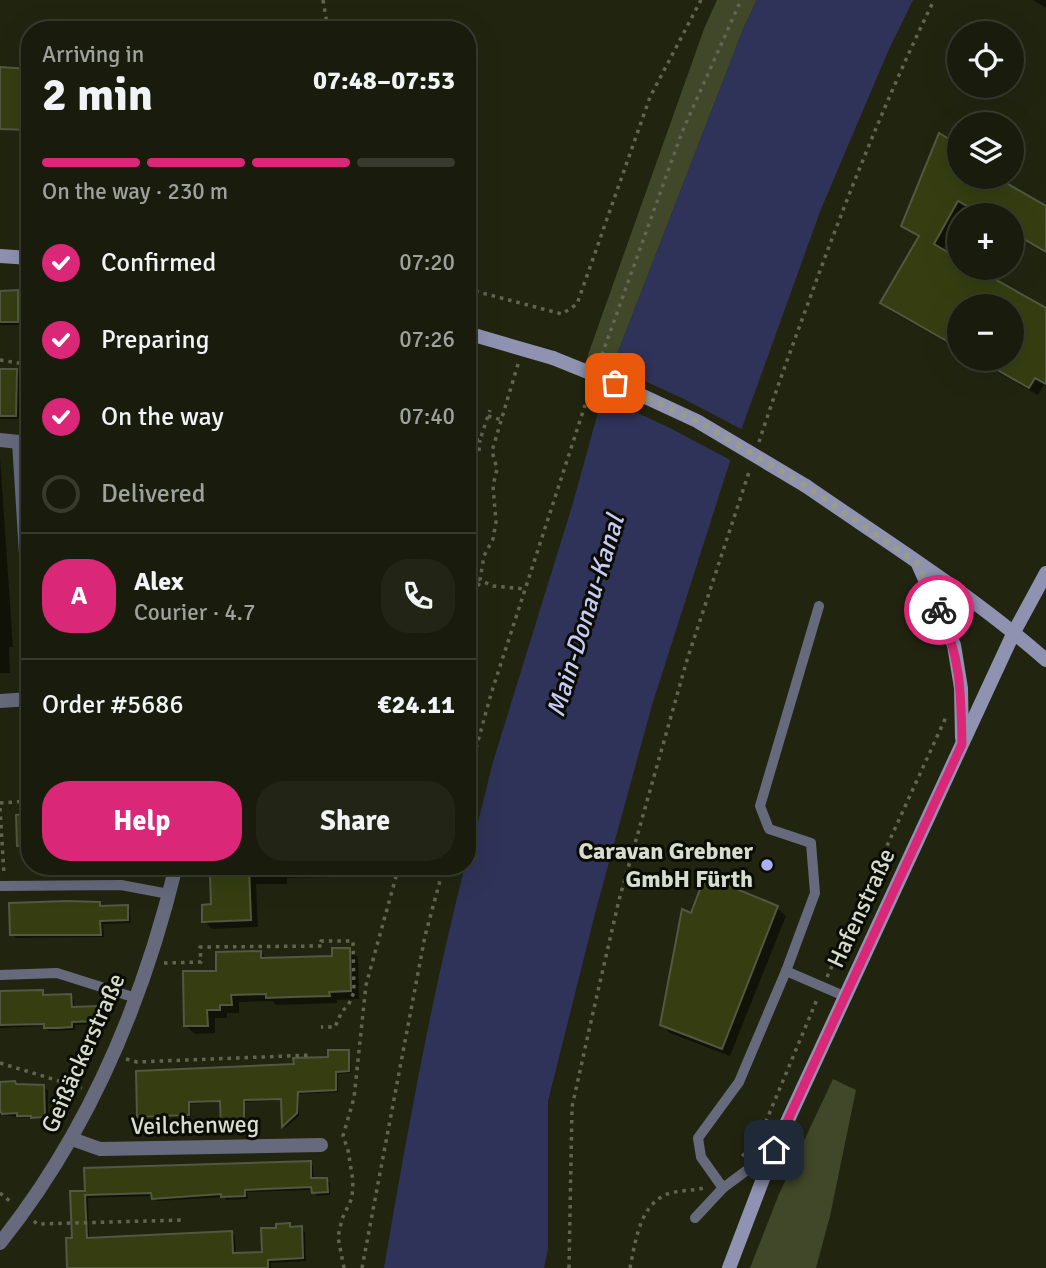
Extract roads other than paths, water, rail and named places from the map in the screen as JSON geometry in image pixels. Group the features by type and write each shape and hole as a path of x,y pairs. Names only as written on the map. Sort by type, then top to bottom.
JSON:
{"street":[{"path":"0,256 21,257"},
{"path":"476,336 553,358 698,421 806,486 1014,632 1046,660"},
{"path":"0,440 19,442 21,474"},
{"path":"917,563 954,645 961,688 962,744"},
{"name":"Hafenstraße","path":"729,1268 774,1150 844,996 1014,632 1046,573"},
{"path":"0,701 21,700"},
{"name":"Geißäckerstraße","path":"0,1243 46,1182 96,1092 136,998 174,875"},
{"name":"Veilchenweg","path":"72,1139 100,1149 321,1145"}],"lane":[{"path":"723,1188 701,1157 698,1138 739,1082 786,971 815,893 811,843 769,829 761,806 819,606"},
{"path":"2,887 121,885 169,894"},
{"path":"786,971 844,996"},
{"path":"0,975 57,973 136,998"},
{"path":"695,1217 723,1188 774,1150"}],"water":[{"name":"Main-Donau-Kanal","path":"757,0 913,0 889,49 821,209 731,458 652,705 597,906 548,1101 548,1249 544,1268 384,1268 430,1016 463,875 476,875 476,830 493,762 573,503 606,383 744,27"}],"place":[{"name":"Caravan Grebner GmbH Fürth","path":"767,865"}]}
